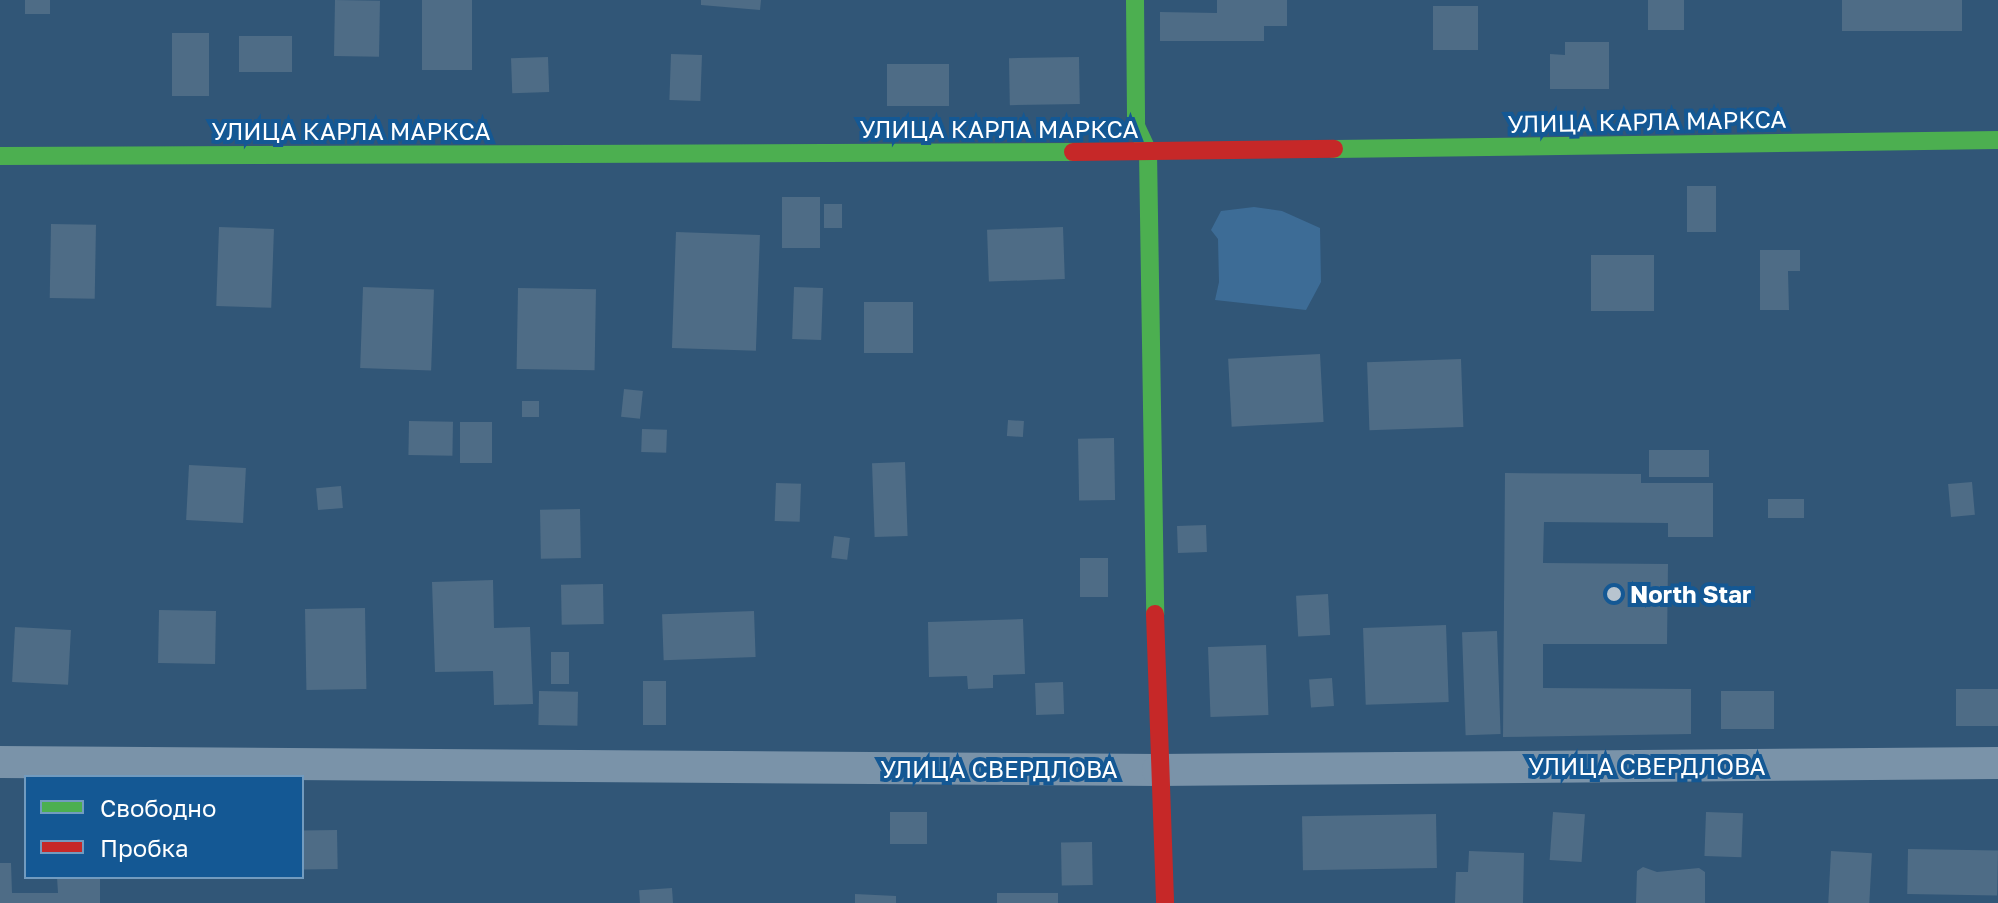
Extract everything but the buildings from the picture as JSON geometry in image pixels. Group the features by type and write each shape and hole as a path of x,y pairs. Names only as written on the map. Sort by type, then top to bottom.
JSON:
{"street":[{"path":"1135,0 1136,126 1148,152 1158,770 1165,903"},
{"name":"УЛИЦА КАРЛА МАРКСА","path":"0,156 1148,152 1998,140"},
{"name":"УЛИЦА СВЕРДЛОВА","path":"0,762 1158,770 1998,763"}],"water":[{"path":"1254,207 1282,211 1320,228 1321,282 1306,310 1215,300 1219,282 1218,239 1211,230 1221,211"}],"traffic: fast":[{"path":"1135,0 1136,126 1148,152 1155,614"},
{"path":"1334,149 1998,140"},
{"path":"0,156 1073,152"}],"traffic: jam":[{"path":"1073,152 1334,149"},
{"path":"1155,614 1165,903"}],"place":[{"name":"North Star","path":"1614,594"}]}
